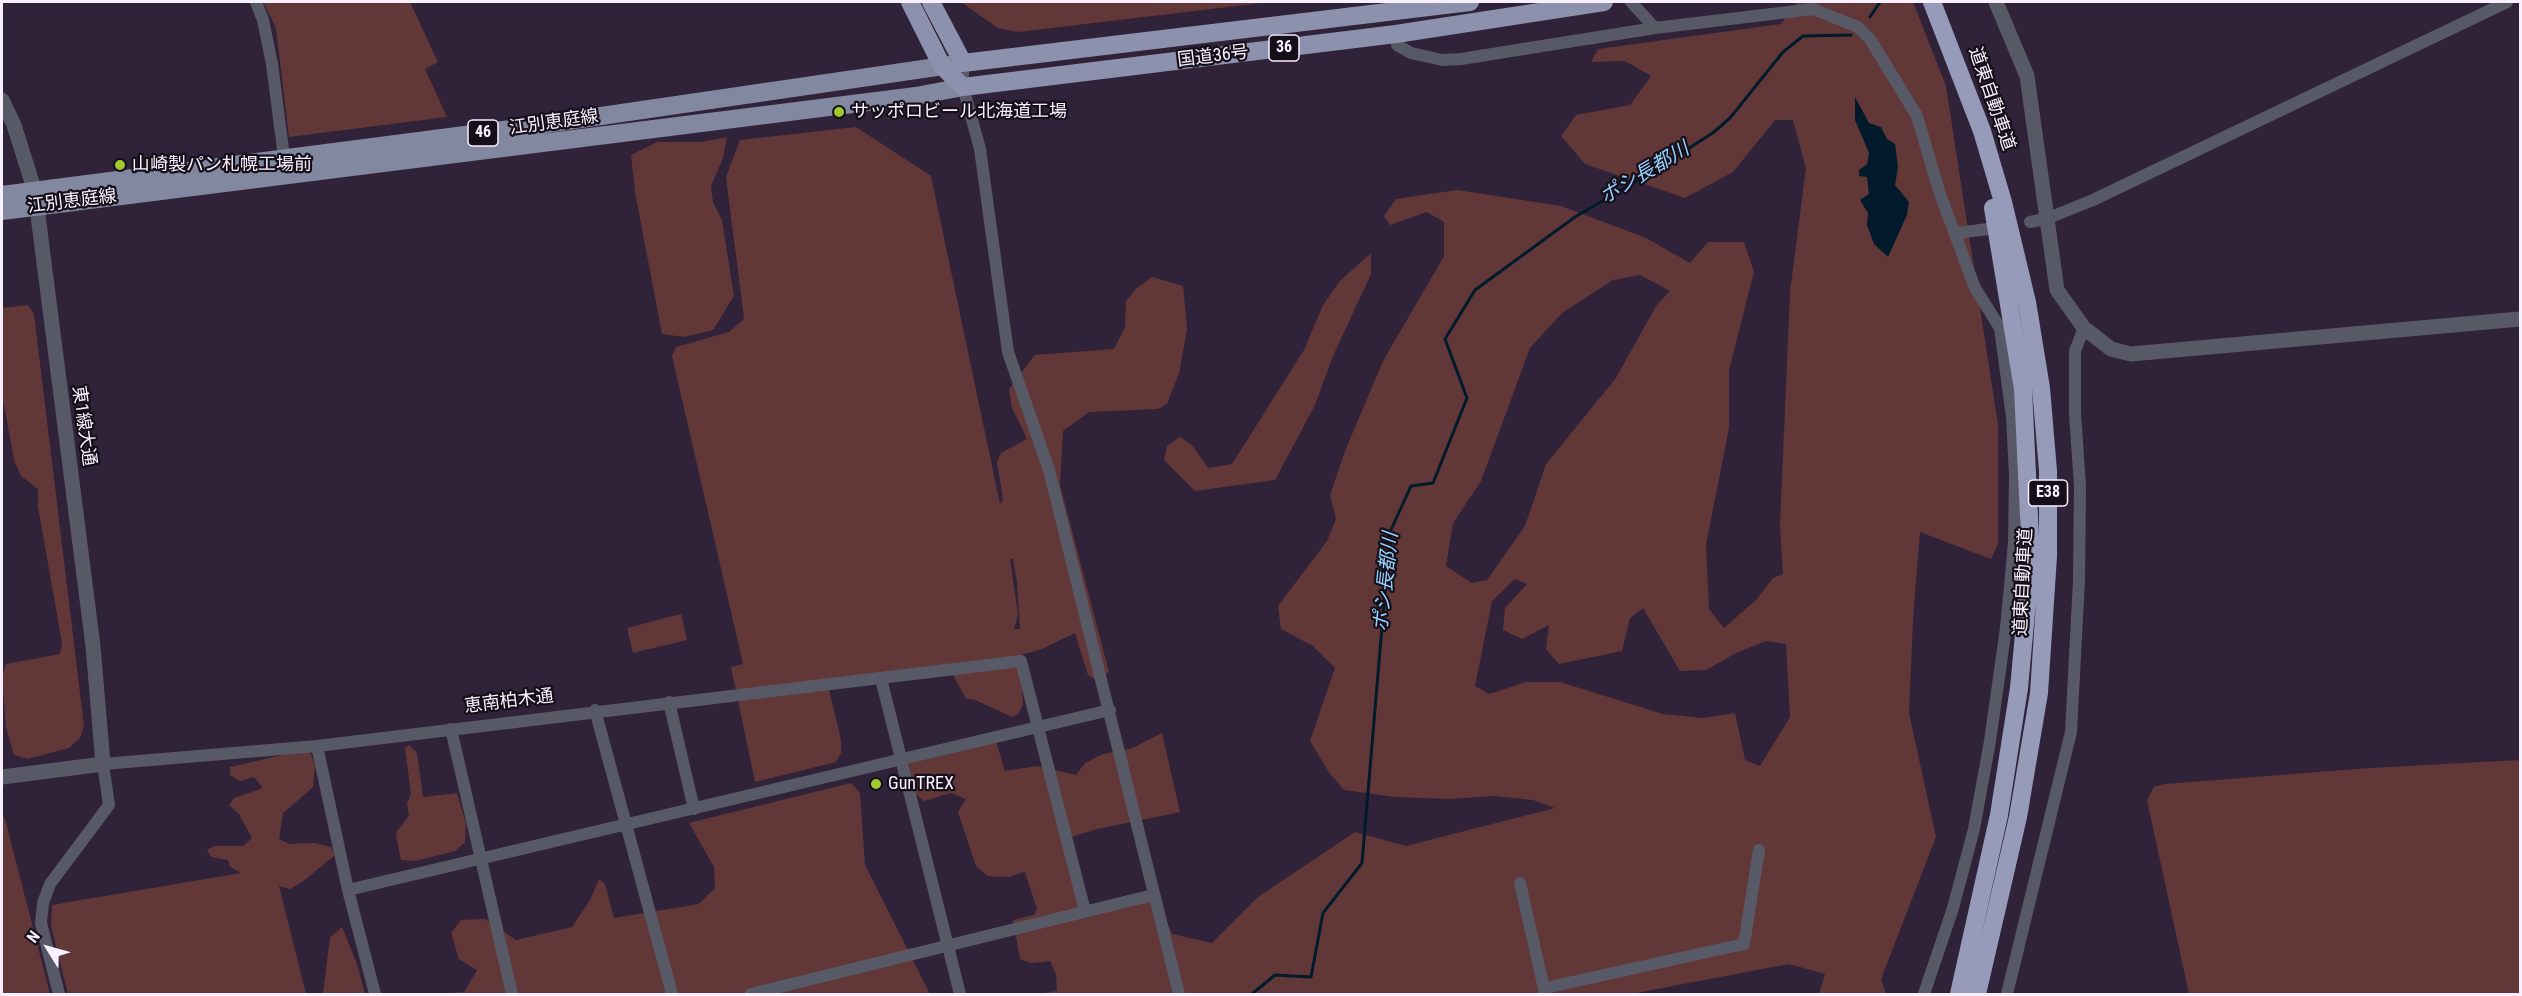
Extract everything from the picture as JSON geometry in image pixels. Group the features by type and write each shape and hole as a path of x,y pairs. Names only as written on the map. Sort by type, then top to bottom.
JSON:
{"highway":[{"path":"910,2 942,66 963,87"},
{"path":"931,2 963,63"},
{"name":"国道36号","path":"963,63 1470,2"},
{"name":"国道36号","path":"963,87 1396,34 1604,2"},
{"name":"道東自動車道","path":"1931,2 1974,136 1992,206 2024,389 2029,472 2031,558 2019,688 1998,815 1959,994"},
{"name":"道東自動車道","path":"1931,2 1982,131 2006,213 2027,302 2041,388 2048,471 2048,556 2039,693 2018,817 1977,994"}],"main road":[{"name":"江別恵庭線","path":"286,168 963,63"},
{"name":"江別恵庭線","path":"2,211 36,199 916,96 963,87"},
{"name":"江別恵庭線","path":"2,195 36,199"}],"street":[{"path":"256,2 263,20 272,64 286,168"},
{"path":"1631,2 1655,28"},
{"path":"1996,2 2027,76 2057,290 2084,328 2111,349 2132,354 2520,320"},
{"path":"2030,222 2046,219 2093,200 2507,2"},
{"path":"1396,34 1397,45 1412,53 1451,59 1655,28 1813,9 1858,27 1870,39 1917,116 1939,191 1957,233 1976,288 2000,328 2012,417 2014,543 2004,639 1974,829 1953,908 1924,994"},
{"path":"963,63 963,87 980,149 1008,352 1049,470 1179,994"},
{"name":"東1線大通","path":"2,100 18,135 36,199 93,646 103,764"},
{"path":"1957,233 1988,229"},
{"path":"2007,994 2071,732 2079,580 2080,486 2075,413 2075,351 2084,328"},
{"name":"恵南柏木通","path":"2,777 103,764 317,746 595,710 1021,661 1037,726"},
{"path":"880,679 902,757 960,994"},
{"path":"669,702 694,809"},
{"path":"595,710 672,994"},
{"path":"348,890 481,856 694,809 902,757 1110,710"},
{"path":"1037,726 1084,911"},
{"path":"451,729 512,994"},
{"path":"317,746 348,890 375,994"},
{"path":"59,994 41,922 44,903 50,884 109,805 103,764"},
{"path":"1520,883 1545,991 1744,944 1759,850"},
{"path":"751,994 1153,895"}],"shaded area":[{"path":"263,2 410,2 438,62 425,69 447,117 289,137 276,28"},
{"path":"961,2 1270,2 1018,32 998,28"},
{"path":"1797,2 1913,2 1946,86 1998,425 1998,544 1991,559 1920,532 1909,713 1936,837 1881,979 1886,994 1819,994 1825,974 1789,964 1631,994 1038,994 1057,991 1056,974 1050,961 1031,963 1020,959 1013,920 1034,915 1037,909 1025,872 1008,877 987,876 976,866 958,812 966,799 951,793 924,801 915,794 909,763 996,741 1005,771 1037,766 1076,775 1085,763 1103,754 1133,748 1162,733 1180,812 1097,829 1061,840 1081,917 1148,901 1162,910 1172,934 1212,943 1258,897 1355,832 1406,846 1555,808 1533,800 1493,796 1449,799 1395,797 1344,790 1330,774 1310,741 1335,668 1313,646 1281,629 1278,606 1327,541 1336,519 1330,495 1345,451 1383,361 1444,256 1444,222 1427,212 1390,225 1384,216 1396,199 1457,190 1561,206 1646,238 1690,263 1708,242 1744,242 1754,272 1729,370 1729,428 1706,545 1709,609 1724,628 1756,600 1773,578 1783,574 1780,525 1790,292 1806,168 1793,120 1775,120 1733,172 1685,198 1585,164 1561,136 1576,115 1630,105 1651,76 1625,61 1591,62 1598,49 1781,24","holes":["1640,275 1670,291 1656,306 1616,378 1546,464 1525,526 1487,580 1472,583 1446,566 1453,523 1481,481 1530,348 1562,313 1613,280","1515,579 1527,584 1505,608 1503,630 1522,639 1549,625 1546,649 1559,664 1622,651 1630,618 1643,608 1680,671 1706,670 1734,654 1766,641 1786,644 1790,717 1760,766 1745,760 1735,713 1703,718 1663,714 1560,682 1526,682 1489,694 1475,686 1492,601"]},
{"path":"856,127 931,176 1000,504 1003,500 997,462 1001,453 1027,439 1012,408 1009,389 1035,355 1114,349 1125,327 1126,301 1137,288 1152,277 1183,286 1187,329 1179,373 1167,404 1158,409 1089,412 1063,431 1060,485 1109,672 1095,680 1088,675 1075,633 1042,649 1020,655 1023,705 1017,715 1012,717 973,699 966,699 948,665 827,681 841,740 841,753 836,762 755,782 731,667 743,664 672,356 676,347 729,332 744,319 726,177 740,140","holes":["1010,559 1013,559 1017,582 1020,629 1014,629 1018,615"]},
{"path":"727,137 723,158 711,186 713,202 722,220 734,296 713,330 684,337 662,334 635,192 631,155 657,142 702,142"},
{"path":"1371,253 1371,274 1333,356 1315,405 1275,480 1195,491 1164,460 1167,446 1180,437 1192,445 1208,468 1232,464 1304,350 1323,305 1340,281"},
{"path":"28,305 34,314 84,726 80,738 69,748 27,759 14,755 6,728 2,676 6,664 60,654 62,643 38,507 38,489 21,476 14,460 2,395 2,308"},
{"path":"681,614 687,640 633,653 627,628"},
{"path":"409,745 417,753 423,797 457,793 466,823 465,842 455,851 415,861 401,860 396,836 397,831 409,816 407,803 411,794 405,748"},
{"path":"310,752 315,766 313,787 283,813 279,839 289,844 314,843 331,847 335,855 290,889 279,886 306,994 68,994 51,926 52,905 241,873 230,867 228,860 211,857 207,850 215,846 243,846 252,838 239,814 229,805 234,798 263,788 254,777 240,781 230,775 230,767 282,755"},
{"path":"2520,760 2520,994 2189,994 2147,800 2154,787 2165,784 2370,768"},
{"path":"851,783 860,793 865,865 930,994 435,994 464,992 477,970 459,959 451,933 461,920 485,919 516,940 572,927 590,900 599,879 605,884 614,918 699,904 715,888 714,867 689,823"},
{"path":"2,814 5,819 50,994 2,994"},
{"path":"342,927 357,964 365,994 323,994 330,937"}],"water":[{"path":"1855,97 1869,123 1881,127 1887,139 1895,144 1898,167 1895,185 1909,202 1907,215 1888,257 1874,244 1867,225 1868,213 1860,200 1869,194 1867,177 1859,176 1859,170 1867,164 1869,153 1855,120"}],"waterway":[{"name":"ポシ長都川","path":"1870,17 1880,2"},
{"name":"ポシ長都川","path":"1252,994 1275,975 1311,977 1323,913 1362,863 1390,532 1411,486 1433,483 1467,398 1445,339 1475,290 1575,217 1714,132 1730,118 1783,52 1803,36 1851,35"}],"place":[{"name":"サッポロビール北海道工場","path":"839,112"},
{"name":"山崎製パン札幌工場前","path":"120,165"},
{"name":"GunTREX","path":"876,784"}]}
